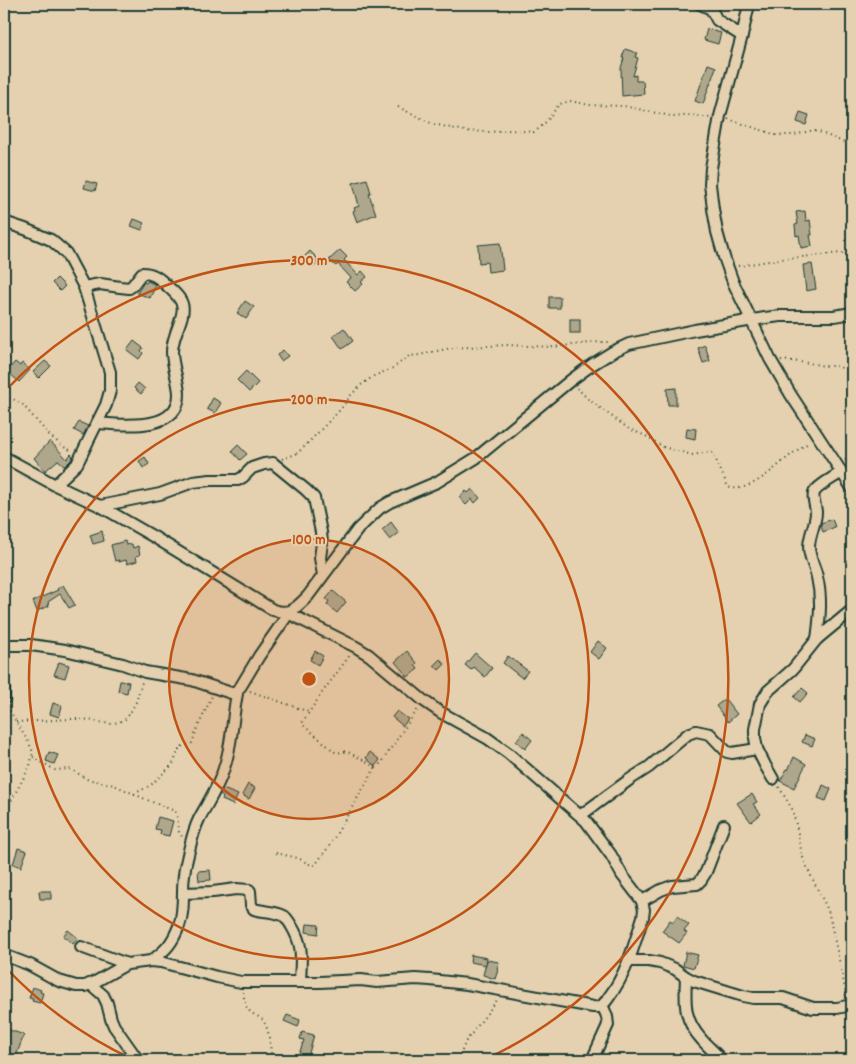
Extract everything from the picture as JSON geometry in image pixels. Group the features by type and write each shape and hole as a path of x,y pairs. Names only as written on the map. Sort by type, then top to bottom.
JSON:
{"street":[{"path":"700,4 711,8 716,20 742,36"},
{"path":"749,4 720,118 711,168 710,184 717,232 733,282 770,359 791,395 852,488"},
{"path":"4,222 50,240 66,253 84,287 110,372 111,382 108,398 81,456 73,469 55,485"},
{"path":"84,287 100,284 129,288 142,273 147,273 160,279 180,298 184,306 183,316 172,344 179,393 175,411 166,418 145,423 132,425 97,423"},
{"path":"4,645 31,644 66,650 123,664 145,672 183,678 235,693 288,613 299,606 308,596 358,529 371,515 390,502 437,482 476,458 571,380 614,351 629,344 695,330 780,316 834,316 852,313"},
{"path":"4,457 55,485 100,506 273,610 288,613 369,655 424,701 496,744 581,815 598,836 622,875 642,900 644,910 629,961 622,976 602,1006 598,1007 467,984 430,980 250,983 224,979 151,960 127,964 90,984 76,986 59,981 30,965 4,955"},
{"path":"100,506 160,494 193,482 238,480 243,478 252,468 273,463 314,498 321,532 320,558 323,575"},
{"path":"817,639 821,613 821,597 818,578 809,547 816,511 813,495 820,487 842,472"},
{"path":"773,779 757,749 755,729 763,697 772,686 793,669 817,639 852,610"},
{"path":"4,689 4,698"},
{"path":"151,960 163,952 170,944 179,925 183,906 184,872 198,821 224,769 238,689"},
{"path":"581,815 649,767 688,734 696,732 710,734 727,752 757,749"},
{"path":"642,900 672,886 697,884 700,882 706,872 724,825"},
{"path":"183,893 236,889 250,890 251,904 254,910 284,916 293,928 301,949 300,981"},
{"path":"81,947 127,964"},
{"path":"629,961 660,963 704,985 753,998 783,998 813,1008 837,1008 850,1005"},
{"path":"686,977 686,1013 690,1024 721,1060"},
{"path":"90,984 103,995 114,1026 138,1060"},
{"path":"592,1060 608,1025 607,1013 602,1006"}],"path":[{"path":"398,107 433,124 465,131 490,132 510,130 534,132 547,121 560,104 570,101 589,105 624,106 670,117 691,115 720,118 776,135 794,135 817,131 852,146"},
{"path":"728,268 781,259 852,252"},
{"path":"273,463 289,457 304,448 361,385 374,376 393,368 409,356 419,356 451,348 506,345 553,347 610,342"},
{"path":"4,357 10,359"},
{"path":"770,359 835,366 852,371"},
{"path":"571,380 588,399 632,431 674,450 693,455 712,453 728,487 734,489 753,483 818,436"},
{"path":"4,398 13,399 23,405 50,436 64,448 81,456"},
{"path":"356,648 341,666 302,723 304,727 335,752 346,751 375,768"},
{"path":"16,722 72,719 110,724 119,722 125,719 136,702 145,672"},
{"path":"134,794 151,785 173,764 180,747 192,743 216,688"},
{"path":"238,689 246,689 310,712"},
{"path":"4,698 33,752 30,766 10,803 4,819"},
{"path":"276,853 298,858 311,865 315,865 330,845 375,768 382,762 424,701"},
{"path":"32,756 56,770 72,770 87,779 114,785 175,811 178,815 179,832 191,845"},
{"path":"773,779 792,809 802,855 828,910 850,1005 852,1026"},
{"path":"241,982 245,1005 248,1010 262,1018 266,1025 272,1060"},
{"path":"458,1060 466,1041 504,991"}],"building":[{"path":"707,29 721,33 718,44 704,40"},
{"path":"625,49 637,53 635,57 638,58 633,76 636,75 636,81 643,81 644,94 622,96 621,68"},
{"path":"708,64 716,67 703,104 695,101"},
{"path":"800,112 809,115 806,125 797,122"},
{"path":"367,179 371,193 369,194 376,214 357,222 353,211 355,210 354,208 359,206 353,183"},
{"path":"86,181 97,184 95,191 84,188"},
{"path":"805,211 806,221 810,220 812,246 801,248 799,235 796,236 795,225 798,224 796,212"},
{"path":"134,219 144,223 142,230 131,226"},
{"path":"500,243 503,270 488,272 487,262 479,263 478,245"},
{"path":"340,250 347,257 344,260 358,275 362,271 367,277 361,282 363,284 355,291 346,282 351,278 338,264 336,266 329,260"},
{"path":"310,251 319,260 315,266 304,257"},
{"path":"812,264 816,289 806,291 803,265"},
{"path":"57,278 65,286 60,291 52,283"},
{"path":"148,281 156,285 150,298 137,293 144,282"},
{"path":"549,297 560,297 560,308 549,308"},
{"path":"245,301 254,307 246,319 237,313"},
{"path":"570,319 580,319 580,333 570,333"},
{"path":"344,328 353,341 342,349 333,336"},
{"path":"134,341 143,348 141,351 143,353 139,359 127,350"},
{"path":"705,345 710,361 703,363 698,348"},
{"path":"283,350 288,356 281,361 277,355"},
{"path":"45,361 51,366 39,378 33,372"},
{"path":"15,362 20,366 22,363 30,370 19,382 7,371"},
{"path":"246,371 258,383 249,392 237,380"},
{"path":"138,383 145,389 141,394 134,388"},
{"path":"676,388 676,405 668,405 667,389"},
{"path":"213,398 221,403 215,413 207,409"},
{"path":"79,422 88,426 83,435 74,430"},
{"path":"687,428 696,429 695,439 686,437"},
{"path":"50,441 67,459 71,454 73,456 65,466 58,460 45,471 34,458"},
{"path":"238,445 247,454 240,460 232,451"},
{"path":"145,457 149,464 143,468 139,461"},
{"path":"472,489 480,498 475,503 472,499 466,505 459,497"},
{"path":"832,519 835,527 823,532 821,523"},
{"path":"391,522 399,533 390,540 382,530"},
{"path":"102,531 104,541 93,544 90,535"},
{"path":"125,541 126,545 132,544 133,548 138,546 140,555 136,556 137,561 127,564 126,560 115,561 111,545"},
{"path":"63,585 75,605 69,608 60,594 48,602 49,606 37,611 33,601 58,590"},
{"path":"333,591 346,602 337,613 327,604 329,601 326,599"},
{"path":"598,641 607,648 599,659 590,652"},
{"path":"315,651 323,656 318,665 310,660"},
{"path":"407,651 417,663 415,665 418,669 408,677 395,662"},
{"path":"475,653 492,668 485,677 474,667 471,670 465,665"},
{"path":"508,656 528,671 522,678 503,663"},
{"path":"440,659 445,664 439,670 434,665"},
{"path":"59,662 69,665 65,678 54,675"},
{"path":"120,681 129,682 127,693 118,691"},
{"path":"802,688 808,693 800,702 794,697"},
{"path":"725,699 737,714 728,722 716,706"},
{"path":"53,703 62,706 59,717 50,714"},
{"path":"397,711 408,719 403,726 392,717"},
{"path":"523,732 532,740 525,749 516,741"},
{"path":"805,735 815,739 812,746 802,742"},
{"path":"49,752 58,755 54,764 46,761"},
{"path":"370,752 380,760 375,766 366,758"},
{"path":"794,757 806,764 794,788 780,781"},
{"path":"248,784 255,788 249,799 242,795"},
{"path":"823,785 831,789 826,801 818,798"},
{"path":"223,789 238,795 233,805 222,800 223,797 220,795"},
{"path":"752,794 757,802 753,804 761,814 751,822 737,803"},
{"path":"158,817 173,821 169,836 160,834 161,830 155,829"},
{"path":"18,848 27,851 21,867 13,864"},
{"path":"210,870 211,880 199,881 198,871"},
{"path":"39,891 51,891 51,899 40,899"},
{"path":"677,916 689,925 684,931 687,933 679,943 662,931 670,920 673,922"},
{"path":"307,924 319,925 318,934 306,932"},
{"path":"68,930 78,938 73,944 63,936"},
{"path":"686,952 698,955 694,968 683,965"},
{"path":"471,955 487,958 486,965 470,962"},
{"path":"487,960 499,962 495,979 483,975"},
{"path":"33,987 41,990 40,992 43,993 40,1003 29,998"},
{"path":"287,1015 300,1020 298,1027 284,1021"},
{"path":"4,1028 24,1035 16,1056 4,1051"},
{"path":"302,1032 314,1035 309,1053 312,1055 310,1060 302,1060 302,1058 298,1057 304,1040 300,1039"}]}
